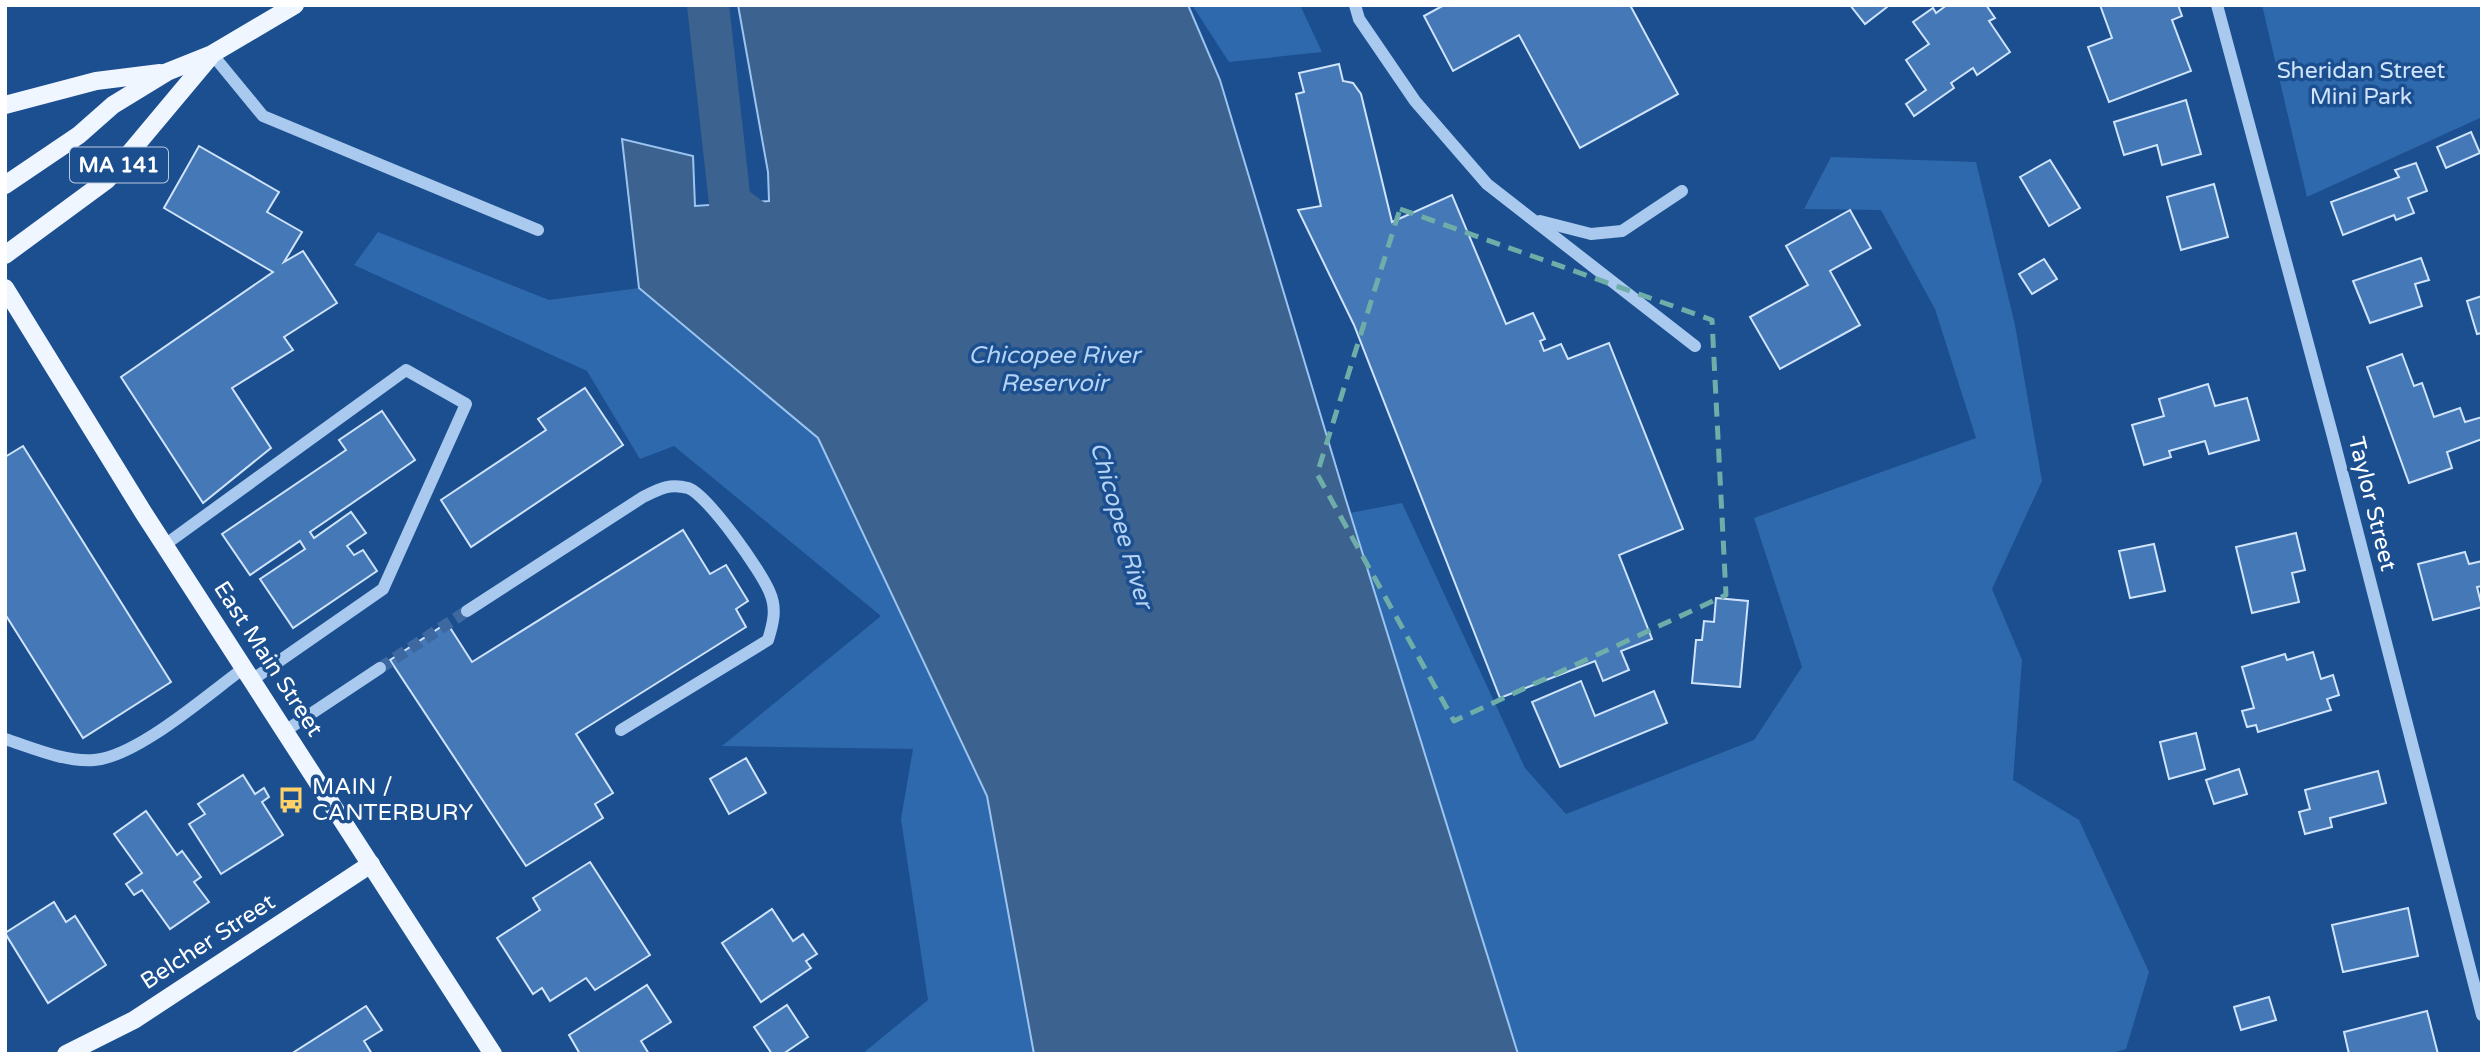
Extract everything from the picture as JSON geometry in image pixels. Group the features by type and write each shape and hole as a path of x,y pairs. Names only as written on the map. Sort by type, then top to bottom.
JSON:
{"main road":[{"name":"MA 141","path":"5,185 79,135 113,105 167,72 212,54 295,5"},
{"name":"MA 141","path":"5,255 107,180 212,54"},
{"path":"5,105 96,81 167,72"},
{"name":"East Main Street","path":"5,288 248,674 493,1054"},
{"name":"Belcher Street","path":"66,1054 134,1020 371,864"}],"street":[{"path":"1355,5 1359,19 1415,101 1487,184 1695,346"},
{"name":"Taylor Street","path":"2217,5 2333,437 2482,1015"},
{"path":"212,54 263,116 538,230"},
{"path":"1533,219 1591,234 1622,232 1682,191"},
{"path":"5,738 56,755 92,760 115,756 383,589 466,404 406,370 166,544"},
{"path":"467,611 643,497 668,484 691,489 715,509 770,593 775,616 768,640 621,730"},
{"path":"285,731 380,668"}],"highlighted area":[{"path":"1400,209 1712,320 1726,595 1454,721 1317,474"}],"green space":[{"path":"1192,5 1300,5 1322,52 1229,62"},
{"name":"Sheridan Street Mini Park","path":"2262,5 2482,5 2482,117 2307,197"},
{"path":"1831,157 1976,162 2015,325 2042,481 1992,589 2022,660 2013,780 2079,820 2149,972 2126,1049 2110,1054 1518,1054 1350,513 1402,503 1525,768 1566,814 1754,740 1802,667 1754,518 1976,438 1935,309 1881,210 1804,209"},
{"path":"378,232 549,300 639,288 818,438 987,796 1034,1054 862,1054 928,1000 901,819 913,749 722,746 881,616 674,446 640,459 587,371 354,265"}],"water":[{"name":"Chicopee River Reservoir","path":"738,5 1188,5 1220,80 1346,500 1518,1054 1034,1054 987,796 818,438 639,288 622,139 693,156 695,206 769,201 768,172"}],"building":[{"path":"1444,5 1630,5 1678,94 1580,148 1519,35 1453,71 1424,16"},
{"path":"1850,5 1886,5 1887,7 1865,24"},
{"path":"1947,5 1986,5 1995,18 1989,21 2010,52 1977,75 1973,68 1951,83 1954,88 1914,116 1906,104 1926,90 1906,60 1929,44 1913,22 1933,8 1936,13"},
{"path":"2100,5 2178,5 2182,16 2172,20 2191,71 2109,102 2088,47 2112,38"},
{"path":"1339,64 1343,81 1353,83 1361,94 1392,222 1452,195 1506,324 1533,313 1545,339 1540,341 1544,351 1561,344 1568,359 1609,343 1683,529 1619,555 1652,639 1621,651 1629,670 1603,681 1595,661 1500,698 1354,325 1298,210 1321,206 1296,94 1304,92 1299,73"},
{"path":"2186,100 2201,154 2162,165 2157,145 2124,155 2114,122"},
{"path":"2471,132 2480,153 2446,168 2437,147"},
{"path":"199,146 279,192 267,212 302,232 284,262 303,251 337,303 284,337 293,350 232,388 271,448 203,503 121,377 273,272 164,208"},
{"path":"2050,160 2080,208 2049,226 2020,177"},
{"path":"2416,163 2427,191 2408,198 2414,213 2396,220 2394,215 2343,235 2331,202 2399,177 2395,170"},
{"path":"2214,184 2228,237 2181,250 2167,197"},
{"path":"1850,210 1871,248 1830,271 1860,325 1780,369 1750,317 1808,285 1786,246"},
{"path":"2421,258 2429,280 2415,284 2422,306 2370,323 2353,281"},
{"path":"2044,259 2057,279 2032,294 2019,274"},
{"path":"2482,296 2482,333 2477,334 2467,301"},
{"path":"2402,354 2414,386 2422,383 2434,417 2460,408 2465,422 2482,417 2482,439 2447,452 2452,468 2409,483 2367,367"},
{"path":"2208,384 2215,406 2247,398 2259,440 2209,454 2205,441 2169,451 2171,457 2144,465 2132,425 2164,416 2159,399"},
{"path":"585,388 623,445 471,547 441,500 546,430 538,419"},
{"path":"382,411 415,460 310,532 314,538 351,512 366,533 347,546 354,555 363,550 377,571 293,628 260,579 305,549 300,541 250,575 222,534 346,450 339,440"},
{"path":"23,446 171,682 83,738 5,614 5,457"},
{"path":"683,530 710,574 726,565 748,601 736,609 746,627 576,734 613,793 595,804 603,818 526,866 390,660 447,623 472,662"},
{"path":"2296,533 2305,570 2292,573 2299,602 2252,613 2236,547"},
{"path":"2154,544 2165,591 2130,598 2119,551"},
{"path":"2465,552 2469,564 2482,561 2482,586 2477,587 2482,607 2433,620 2418,564"},
{"path":"1716,598 1748,601 1740,687 1692,683 1696,640 1702,640 1704,621 1714,622"},
{"path":"2313,652 2321,679 2333,675 2339,695 2327,699 2331,710 2258,732 2256,725 2247,727 2242,711 2254,708 2242,667 2285,654 2287,660"},
{"path":"1581,681 1595,716 1654,691 1667,723 1560,767 1532,702"},
{"path":"2196,733 2205,769 2169,779 2160,742"},
{"path":"746,758 766,793 729,814 710,779"},
{"path":"2239,769 2247,794 2214,804 2206,780"},
{"path":"2378,771 2386,803 2330,818 2332,827 2305,834 2299,812 2310,809 2305,790"},
{"path":"243,775 255,794 264,788 269,797 262,802 283,835 221,874 189,824 205,814 198,804"},
{"path":"146,811 177,855 182,851 201,877 194,882 209,902 170,929 142,890 134,895 126,884 142,873 114,834"},
{"path":"590,862 650,955 595,990 586,978 550,1001 542,988 533,994 497,938 540,910 533,898"},
{"path":"54,902 66,922 75,916 106,965 48,1003 5,933"},
{"path":"2408,908 2418,956 2343,972 2332,925"},
{"path":"772,909 793,941 803,934 817,954 806,961 811,968 761,1002 722,943"},
{"path":"647,985 671,1022 641,1041 649,1054 580,1054 569,1035"},
{"path":"2269,997 2276,1020 2241,1030 2234,1007"},
{"path":"787,1005 808,1037 783,1054 772,1054 754,1027"},
{"path":"366,1006 382,1030 364,1041 372,1054 291,1054"},
{"path":"2427,1011 2438,1054 2349,1054 2344,1032"}],"waterway":[{"path":"708,5 730,203 775,237"}],"tunnel":[{"path":"380,668 467,611"}],"place":[{"name":"MAIN / CANTERBURY","path":"291,800"}],"water label":[{"name":"Chicopee River","path":"1121,525"}]}
